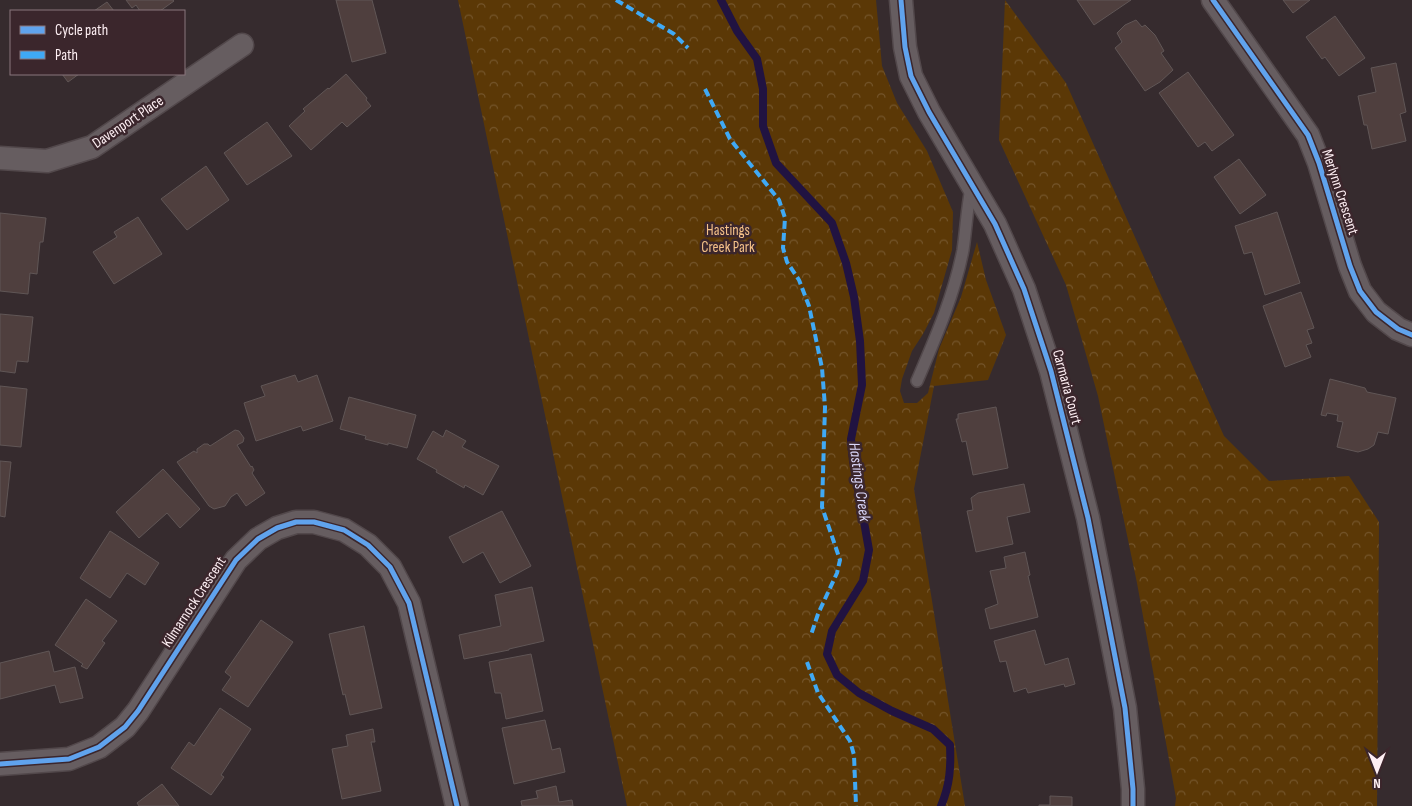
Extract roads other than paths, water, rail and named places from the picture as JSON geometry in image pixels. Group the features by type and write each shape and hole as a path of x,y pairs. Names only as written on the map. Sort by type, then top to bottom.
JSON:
{"street":[{"name":"Carmaria Court","path":"901,0 905,47 911,76 928,112 995,224 1024,289 1053,380 1088,518 1126,708 1133,806"},
{"name":"Merlynn Crescent","path":"1213,0 1308,135 1319,163 1350,266 1360,292 1376,312 1398,329 1412,335"},
{"name":"Davenport Place","path":"0,158 47,161 92,147 242,45"},
{"name":"Kilmarnock Crescent","path":"0,764 69,759 99,747 119,732 138,711 236,560 258,539 277,528 296,522 314,522 344,530 368,545 390,567 409,603 457,806"}],"lane":[{"path":"917,381 943,320 956,279 963,248 971,184"}],"waterway":[{"name":"Hastings Creek","path":"721,0 737,31 757,59 763,89 763,126 776,163 832,223 846,263 854,297 860,341 862,385 851,439 869,550 863,581 832,631 827,654 837,675 859,693 892,711 933,729 950,745 949,776 941,806"}],"park label":[{"name":"Hastings Creek Park","path":"728,238"}]}
